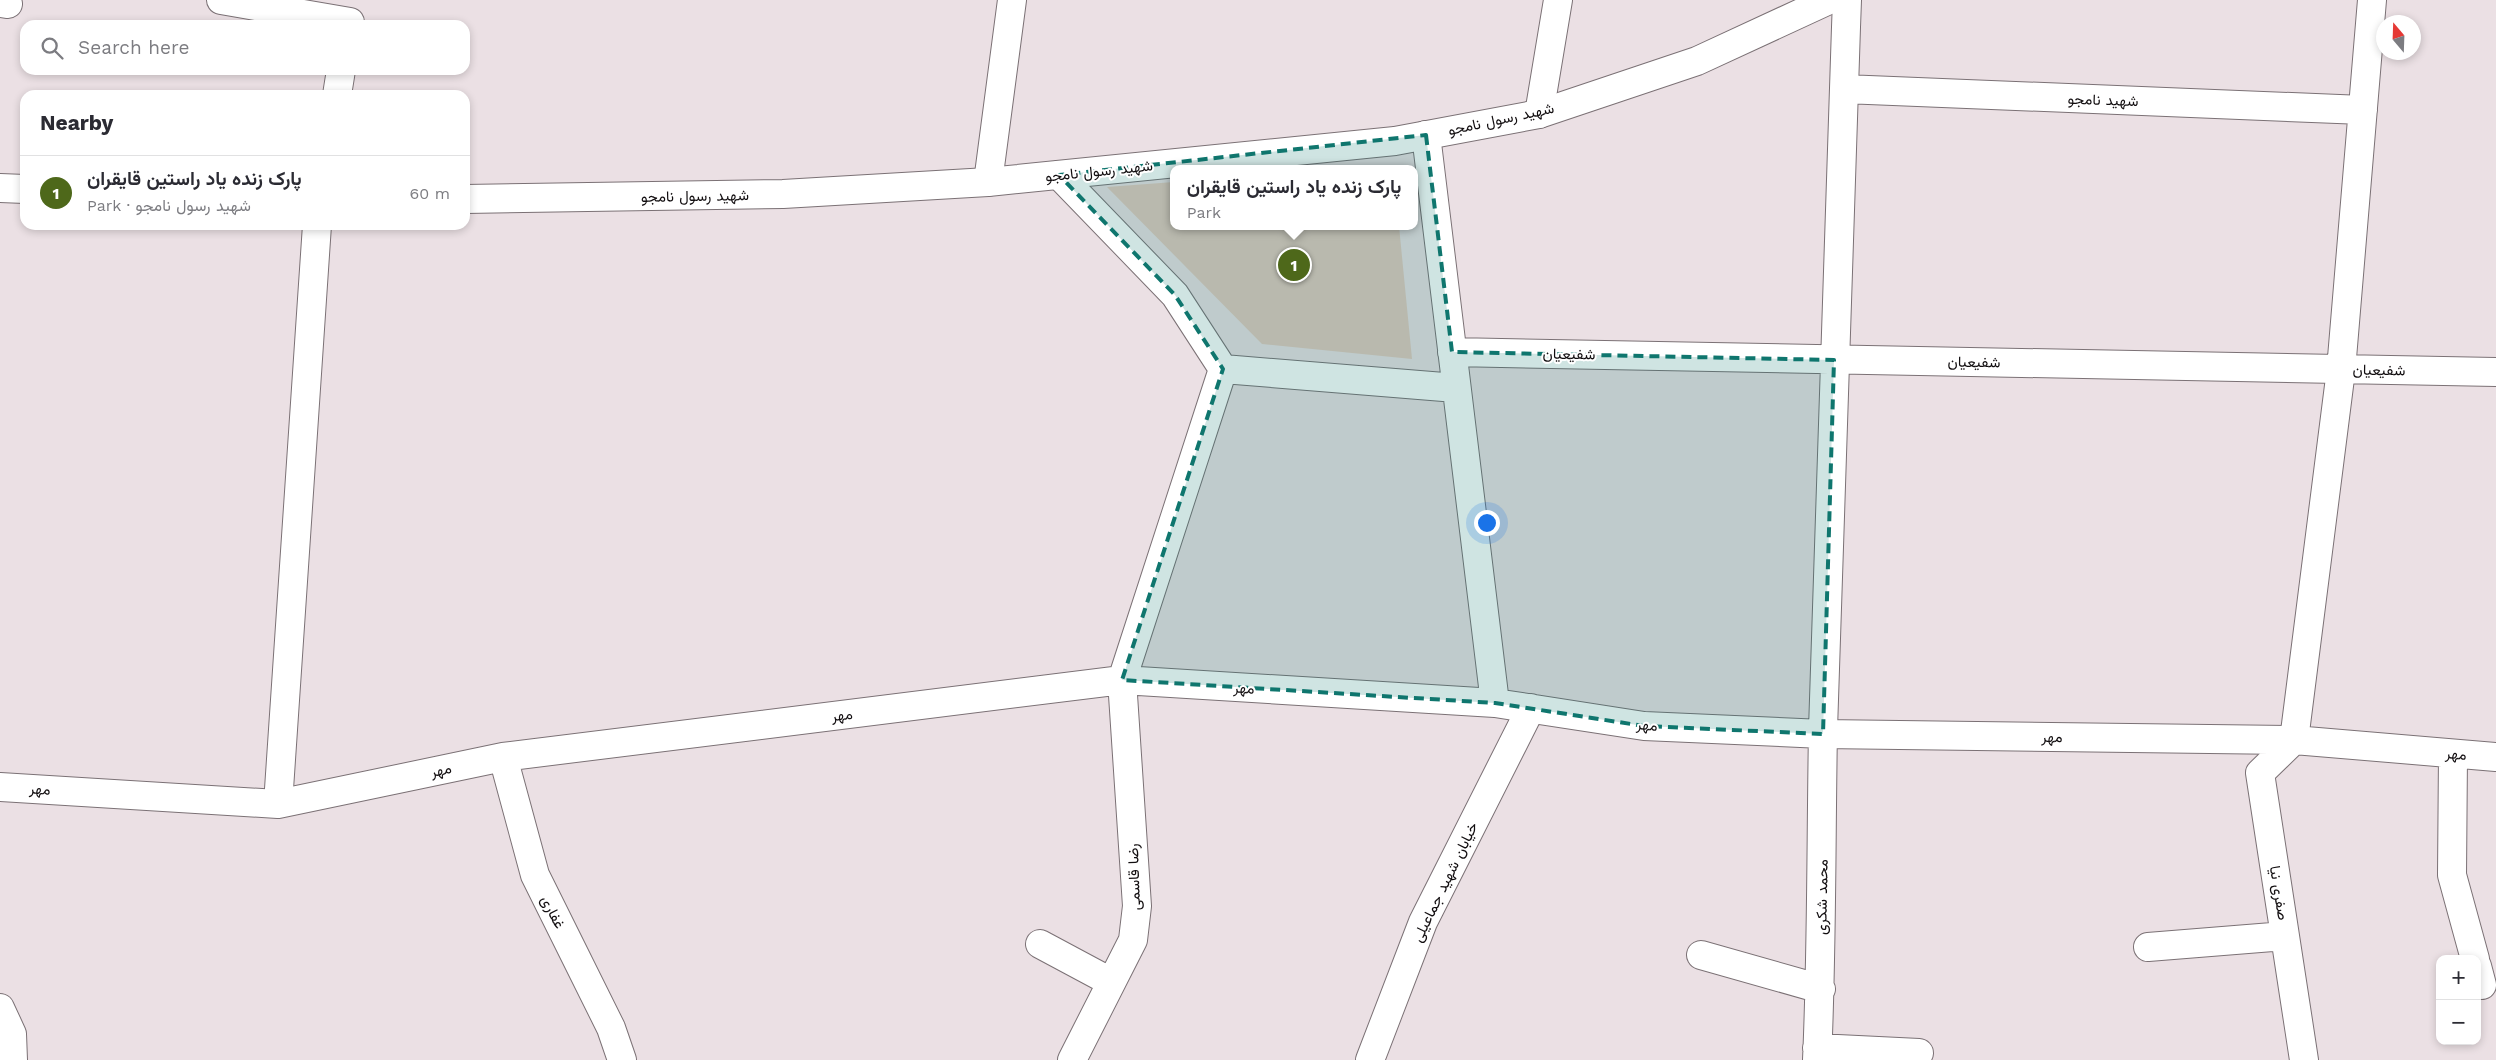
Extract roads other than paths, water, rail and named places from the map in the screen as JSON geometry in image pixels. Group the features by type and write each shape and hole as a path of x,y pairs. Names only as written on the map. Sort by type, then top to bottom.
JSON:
{"street":[{"path":"220,0 351,16"},
{"path":"988,182 1012,0"},
{"path":"1540,114 1558,0"},
{"name":"شهید رسول نامجو","path":"470,199 783,194 988,182 1394,141 1540,114 1697,61 1829,0"},
{"name":"محمد شکری","path":"1817,1054 1821,989 1823,734 1834,360 1848,0"},
{"path":"2294,740 2341,370 2372,0"},
{"path":"338,90 341,75"},
{"name":"شهید نامجو","path":"1844,89 2363,110"},
{"path":"1426,135 1495,703"},
{"path":"1059,175 1176,295 1223,369"},
{"path":"0,188 20,189"},
{"path":"278,804 318,230"},
{"name":"شفیعیان","path":"1452,352 2496,372"},
{"path":"1223,369 1456,388"},
{"path":"1122,680 1223,369"},
{"name":"مهر","path":"0,787 278,804 503,757 1122,680 1495,703 1644,726 1823,734 2294,740 2496,758"},
{"name":"رضا قاسمی","path":"1072,1060 1133,940 1137,906 1122,680"},
{"name":"خیابان شهید جماعیلی","path":"1370,1060 1423,922 1531,708"},
{"name":"صفری نیا","path":"2294,740 2260,773 2304,1060"},
{"path":"2453,754 2452,874 2474,955"},
{"name":"غفاری","path":"503,757 535,875 611,1028 622,1060"},
{"path":"2148,946 2285,936"},
{"path":"1040,944 1111,982"},
{"path":"1701,954 1821,989"},
{"path":"0,1008 12,1034 13,1060"},
{"path":"1817,1054 1919,1053"}],"place":[{"name":"پارک زنده یاد راستین قایقران","path":"1294,265"}]}
